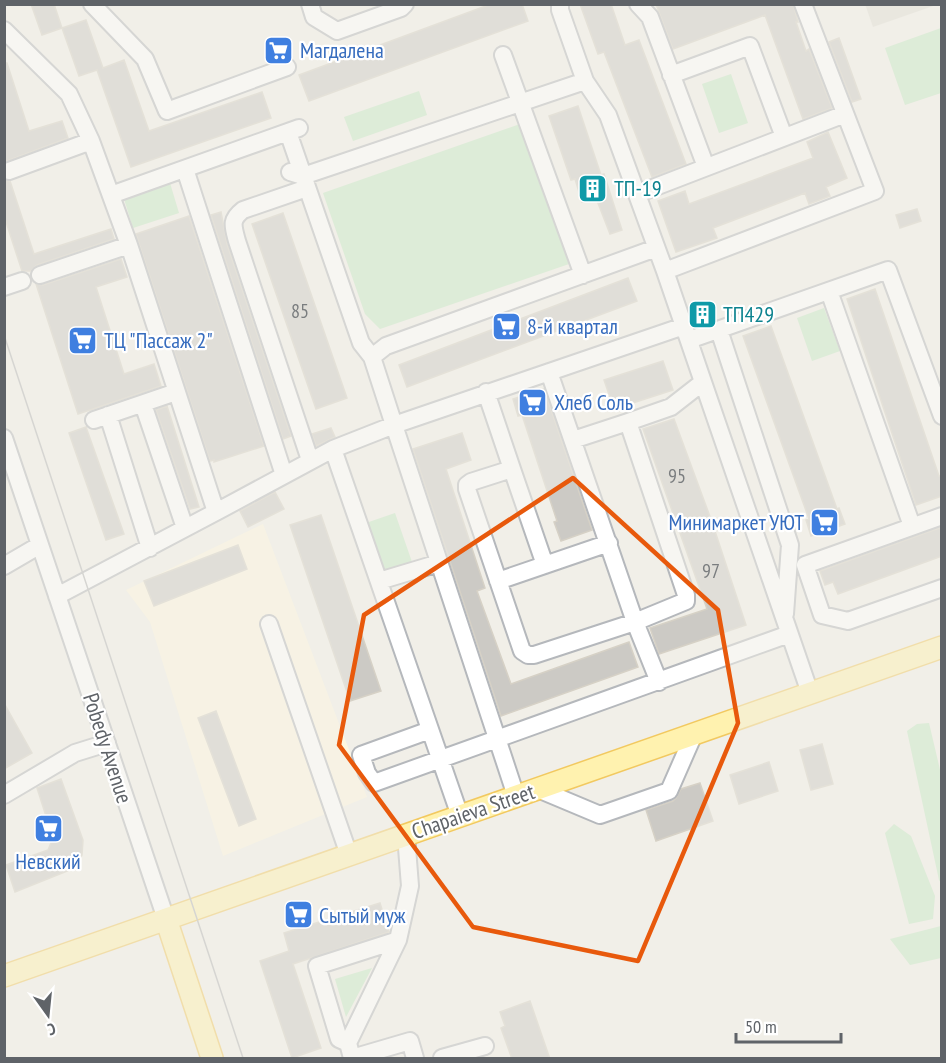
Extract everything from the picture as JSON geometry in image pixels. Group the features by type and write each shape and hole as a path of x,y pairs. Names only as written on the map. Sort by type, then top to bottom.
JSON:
{"main road":[{"name":"Chapaieva Street","path":"4,976 942,647"},
{"name":"Pobedy Avenue","path":"165,919 213,1059"}],"street":[{"path":"92,4 145,59 167,111 287,67"},
{"path":"310,4 314,17 337,31 401,8 405,4"},
{"path":"560,4 560,10 585,81 608,115 657,248 810,693"},
{"path":"638,4 650,17 706,167"},
{"path":"665,271 875,191 803,4"},
{"path":"4,30 69,93 91,141 129,245 216,512"},
{"path":"671,75 750,46 784,137"},
{"path":"503,55 583,275"},
{"path":"310,460 237,241 233,224 235,216 300,179 585,81"},
{"path":"637,194 845,114"},
{"path":"111,195 294,130 300,179 361,343 372,357 516,796"},
{"path":"9,171 91,141"},
{"path":"185,169 284,475"},
{"path":"40,275 129,245"},
{"path":"372,357 386,346 657,248"},
{"path":"57,596 310,460 394,425 549,372 687,333 719,330 888,270 942,416"},
{"path":"4,287 22,281"},
{"path":"829,291 912,526"},
{"path":"719,330 790,545 787,628"},
{"path":"549,372 635,622 659,682"},
{"path":"573,440 671,407 703,382"},
{"path":"150,548 101,418 176,392"},
{"path":"486,392 545,565"},
{"path":"143,404 185,528"},
{"path":"512,469 467,485 522,651 528,655 534,655 682,604 686,601 686,595 627,422"},
{"name":"Pobedy Avenue","path":"4,438 165,919"},
{"path":"333,449 460,816"},
{"path":"942,516 805,565 822,615 848,621 942,588"},
{"path":"498,581 609,543"},
{"path":"4,566 40,545"},
{"path":"379,581 439,563"},
{"path":"269,624 349,855"},
{"path":"430,729 361,755 374,783 439,758 659,682 787,628"},
{"path":"538,789 600,815 669,791 694,734"},
{"path":"4,795 75,753 107,743"},
{"path":"350,1053 398,940 410,886 406,835"},
{"path":"350,1053 339,1039 316,966 398,940"},
{"path":"350,1053 410,1041 415,1059"},
{"path":"442,1059 485,1046"}],"highlighted area":[{"path":"573,478 718,610 738,723 638,961 473,927 339,745 364,615"}],"shaded area":[{"path":"865,4 936,4 936,5 873,27"},
{"path":"263,524 367,797 223,856 150,622 126,590"}],"green space":[{"path":"941,28 941,93 905,105 885,48"},
{"path":"731,74 748,123 719,133 702,84"},
{"path":"419,91 427,115 353,141 344,117"},
{"path":"520,124 569,264 380,329 365,314 323,193"},
{"path":"170,183 179,213 133,228 124,199"},
{"path":"824,308 840,351 812,361 797,318"},
{"path":"395,513 412,562 383,572 366,523"},
{"path":"929,723 941,774 941,883 907,731 917,724"},
{"path":"894,824 911,836 935,896 933,919 909,924 885,833"},
{"path":"941,926 941,958 910,965 890,939"},
{"path":"372,968 346,1017 335,979"}],"building":[{"path":"31,4 54,4 62,28 42,35"},
{"path":"491,4 522,4 528,21 309,101 299,75"},
{"path":"580,4 611,4 625,45 639,40 686,164 652,177 604,52 598,54"},
{"path":"656,4 793,4 798,22 796,22 806,51 809,49 832,108 803,119 765,15 673,49"},
{"path":"86,20 103,68 124,60 149,131 262,92 271,118 131,167 97,70 79,76 62,28"},
{"path":"839,38 861,99 852,102 829,42"},
{"name":"Магдалена","path":"285,40 290,53 272,60 267,47"},
{"path":"4,63 7,63 29,131 62,121 68,138 4,162"},
{"path":"578,106 622,230 610,234 596,198 582,202 575,179 571,180 549,116"},
{"path":"828,132 847,178 826,187 830,196 809,204 805,193 713,228 717,238 676,252 658,201 685,191 689,204 813,158 807,142"},
{"path":"4,180 10,181 34,254 111,229 114,239 37,265 31,271 22,271 4,216"},
{"path":"917,209 921,221 900,228 896,215"},
{"path":"221,212 227,244 291,436 283,439 211,215"},
{"path":"283,213 347,398 316,409 252,224"},
{"path":"189,216 264,446 214,462 214,460 210,461 136,234"},
{"name":"ТЦ \"Пассаж 2\"","path":"121,259 127,277 96,287 124,374 154,364 161,386 78,414 36,284 43,285"},
{"path":"628,278 637,301 407,387 399,365"},
{"path":"875,289 939,476 942,476 942,496 916,505 847,299"},
{"path":"771,326 837,509 839,508 845,524 811,536 806,520 809,519 743,336"},
{"path":"663,361 673,390 614,409 604,380"},
{"path":"544,389 592,530 561,541 554,522 557,521 522,415 518,416 513,399"},
{"path":"167,406 199,507 190,509 156,410"},
{"path":"674,419 712,522 746,625 659,654 650,628 707,609 643,429"},
{"path":"86,427 124,534 106,540 69,433"},
{"path":"331,428 335,437 316,446 312,434"},
{"path":"462,433 471,460 446,469 485,588 477,591 511,684 629,642 638,667 501,716 413,449"},
{"path":"275,492 284,509 248,527 240,511"},
{"path":"321,515 381,691 350,701 290,525"},
{"path":"942,527 942,556 838,594 833,582 825,585 820,571"},
{"path":"238,545 247,569 154,606 144,581"},
{"path":"4,703 32,753 4,769"},
{"path":"216,711 256,819 239,826 198,718"},
{"path":"822,744 833,784 811,790 800,750"},
{"path":"769,762 778,791 739,804 730,775"},
{"path":"61,779 83,840 82,855 75,868 15,892 6,865 48,850 53,838 37,788"},
{"path":"700,783 713,821 656,841 646,810 673,801 681,789"},
{"path":"380,903 389,932 293,964 321,1048 292,1058 260,961 289,951 284,933"},
{"path":"530,1001 550,1059 512,1059 501,1028 505,1026 500,1012"}],"tram line":[{"path":"4,335 243,1058"}],"place":[{"name":"Магдалена","path":"279,50"},
{"name":"ТП-19","path":"593,188"},
{"name":"ТП429","path":"702,314"},
{"name":"8-й квартал","path":"506,326"},
{"name":"ТЦ \"Пассаж 2\"","path":"83,340"},
{"name":"Хлеб Соль","path":"533,402"},
{"name":"Минимаркет УЮТ","path":"825,522"},
{"name":"Невский","path":"48,829"},
{"name":"Сытый муж","path":"298,915"}]}
